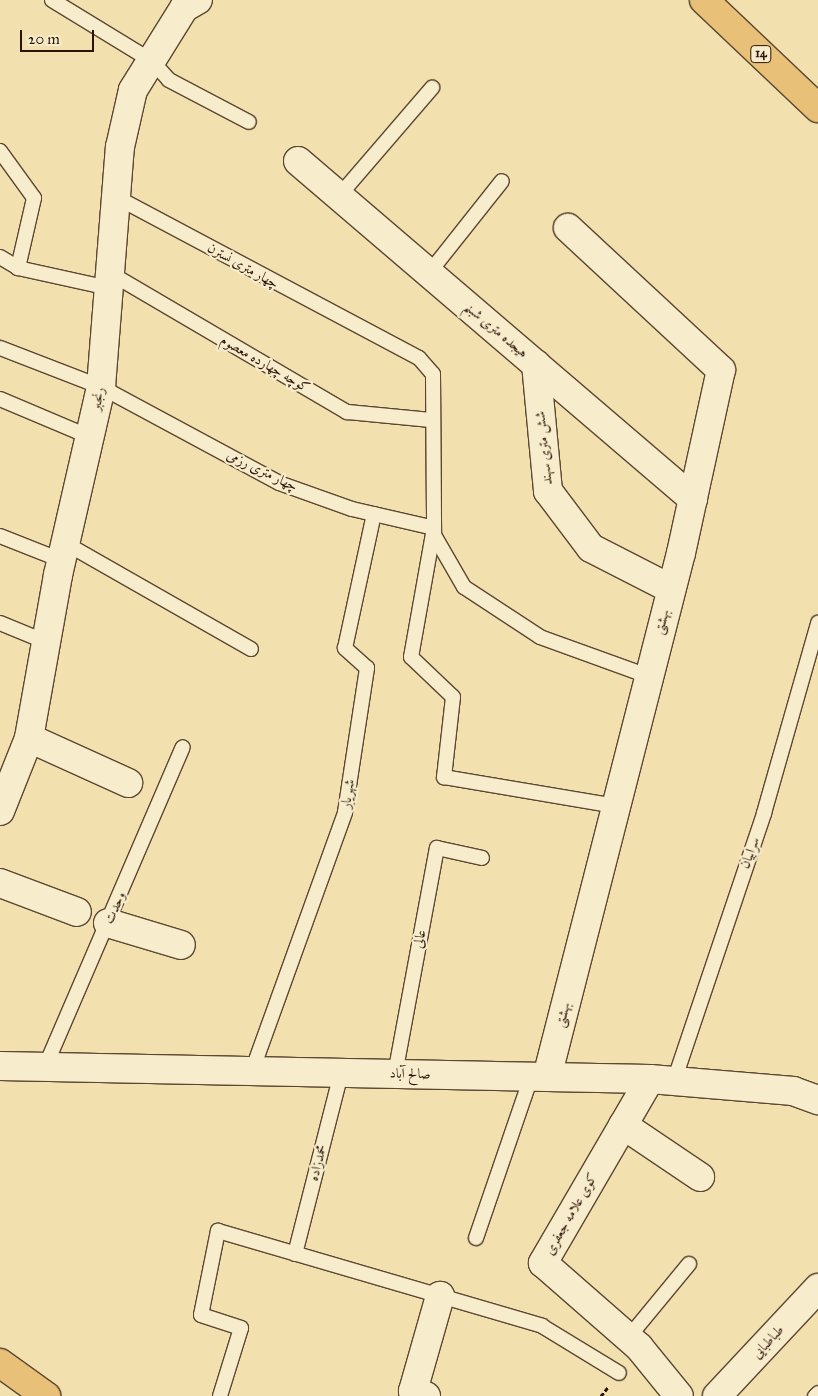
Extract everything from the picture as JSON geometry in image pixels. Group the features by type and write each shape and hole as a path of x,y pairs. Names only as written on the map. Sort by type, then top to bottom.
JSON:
{"main road":[{"name":"14","path":"704,0 818,108"},
{"path":"0,1363 46,1396"}],"street":[{"name":"رنجبر","path":"0,811 6,782 29,738 63,551 101,387 120,148 133,90 184,8 198,0"},
{"name":"هیجده متری شبنم","path":"298,161 693,499"},
{"name":"بهشتی","path":"539,1077 615,806 671,589 721,370 568,228"},
{"name":"شش متری سهند","path":"536,364 548,491 591,548 671,589"},
{"path":"29,738 128,782"},
{"path":"0,883 77,912"},
{"path":"108,923 181,945"},
{"name":"صالح آباد","path":"0,1066 662,1080 793,1091 818,1100"},
{"name":"کوی علامه جعفری","path":"662,1080 623,1125 544,1263 660,1369 679,1396"},
{"path":"623,1125 700,1177"},
{"name":"طباطبایی","path":"717,1396 818,1288"},
{"path":"426,1396 413,1391 440,1296"}],"lane":[{"path":"52,0 152,61 169,80 249,122"},
{"path":"339,196 432,88"},
{"path":"0,151 34,198 18,268"},
{"path":"429,273 502,180"},
{"name":"چهار متری نسترن","path":"116,197 329,313 373,331 419,358 433,374 434,528"},
{"name":"کوچه چهارده معصوم","path":"0,257 18,268 109,280 347,412 432,420"},
{"name":"چهار متری رزمی","path":"0,348 101,387 279,483 374,514 434,528"},
{"path":"0,399 90,437"},
{"name":"شهریار","path":"252,1071 345,812 367,668 345,648 374,514"},
{"path":"434,528 464,587 540,637 648,676"},
{"path":"434,528 411,657 453,697 444,777 615,806"},
{"path":"0,536 63,551 252,649"},
{"path":"0,623 46,642"},
{"name":"سرابیان","path":"662,1080 764,814 818,623"},
{"name":"وحدت","path":"46,1067 183,747"},
{"name":"عالی","path":"395,1074 437,848 482,858"},
{"name":"محمدزاده","path":"295,1254 341,1073"},
{"path":"476,1238 539,1077"},
{"path":"220,1396 241,1328 201,1315 218,1231 542,1326 619,1373"},
{"path":"628,1338 689,1264"},
{"path":"815,1396 818,1393"}]}
